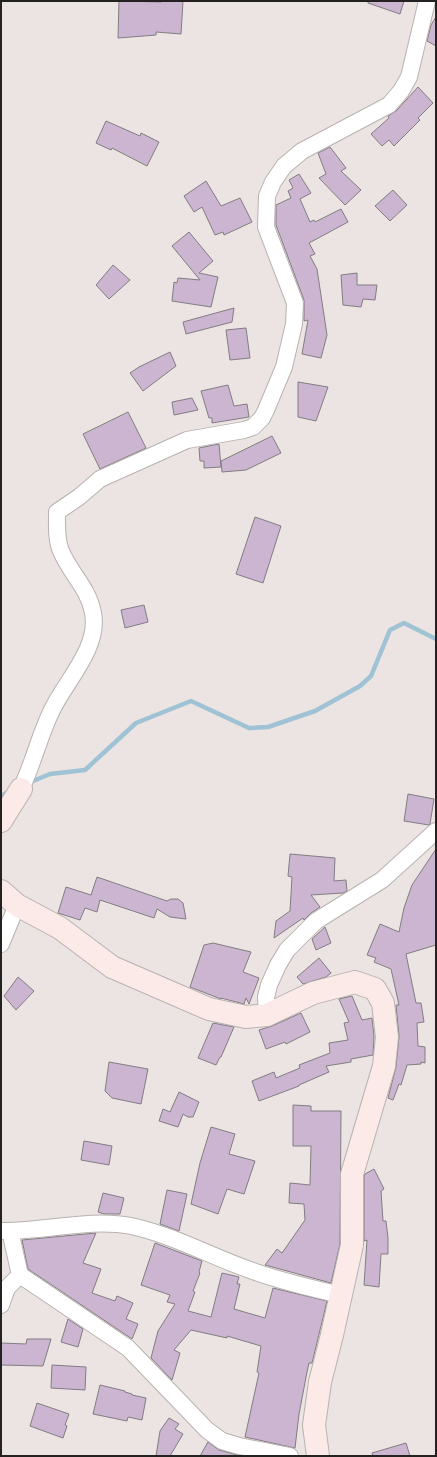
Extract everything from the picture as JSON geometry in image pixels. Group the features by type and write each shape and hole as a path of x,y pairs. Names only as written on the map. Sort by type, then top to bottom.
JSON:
{"street":[{"path":"1,821 23,785 51,711 92,639 94,628 94,614 88,596 60,551 57,512 79,497 100,479 187,440 244,430 253,426 262,418 284,367 294,324 295,303 266,227 267,196 273,182 284,166 302,151 390,105 401,91 409,77 427,1"},
{"path":"267,1015 266,997 269,985 287,950 316,921 382,880 436,831"},
{"path":"1,944 9,898 60,928 112,967 209,1009 246,1017 267,1015 313,993 356,982 375,990 383,1003 387,1037 384,1066 352,1174 352,1245 320,1382 314,1425 318,1456"},
{"path":"290,1456 236,1451 207,1430 128,1348 20,1276 5,1231 60,1226 108,1224 131,1226 179,1241 257,1272 295,1284 340,1295"},
{"path":"1,1305 7,1288 20,1276"}],"building":[{"path":"119,1 183,1 181,34 156,32 156,35 118,38"},
{"path":"368,1 404,1 400,14 368,3"},
{"path":"436,17 436,46 427,41 431,25"},
{"path":"418,87 433,103 418,118 420,120 394,146 389,140 382,146 371,134 389,118 388,116 396,111"},
{"path":"106,121 140,136 141,133 159,142 147,166 112,148 111,150 96,143"},
{"path":"330,147 346,168 341,171 361,190 345,205 319,178 326,174 318,153"},
{"path":"299,174 311,193 300,199 310,222 314,220 315,222 341,209 348,222 309,243 315,254 310,256 317,269 327,335 321,358 302,354 308,320 304,321 304,300 276,225 276,205 291,198 288,191 293,188 289,180"},
{"path":"206,181 221,206 240,198 252,222 224,235 223,232 215,235 202,207 194,212 184,196"},
{"path":"393,190 407,205 390,221 375,206"},
{"path":"189,232 213,261 199,273 218,277 211,307 172,301 174,282 177,283 178,278 200,280 172,246"},
{"path":"113,265 130,280 109,299 96,285"},
{"path":"357,273 357,285 377,285 375,300 363,299 361,307 343,305 341,275"},
{"path":"234,308 232,322 186,334 183,322"},
{"path":"246,328 250,358 230,360 226,330"},
{"path":"170,352 176,366 143,391 130,373"},
{"path":"298,382 328,387 316,421 298,417"},
{"path":"228,385 234,406 247,404 249,417 212,423 212,418 209,418 201,391"},
{"path":"192,398 198,410 174,415 172,402"},
{"path":"128,412 146,448 100,469 83,434"},
{"path":"272,436 281,453 246,470 222,472 221,461"},
{"path":"219,444 221,467 204,468 204,461 200,461 199,448"},
{"path":"255,517 281,526 263,583 236,574"},
{"path":"144,605 148,622 125,628 121,610"},
{"path":"408,794 434,799 429,825 404,821"},
{"path":"436,849 436,945 406,954 416,1003 421,1003 424,1022 417,1023 418,1046 425,1047 425,1063 421,1062 421,1064 407,1065 401,1085 399,1084 393,1100 388,1098 396,1067 399,1036 396,1005 399,1005 391,969 374,962 376,958 367,955 380,924 399,932 404,908 412,885"},
{"path":"290,854 335,858 334,881 346,880 347,891 343,893 311,895 320,907 304,920 303,918 274,938 276,921 290,911 292,877 288,876"},
{"path":"97,877 167,901 171,899 178,899 183,903 186,919 170,917 157,909 154,918 100,900 97,912 85,908 80,920 58,913 66,887 91,895"},
{"path":"325,927 331,943 316,950 312,939"},
{"path":"213,943 251,952 243,972 259,978 249,1004 246,998 244,1004 221,999 190,987 204,945"},
{"path":"319,958 331,973 326,977 303,984 297,977"},
{"path":"18,977 34,991 16,1010 4,996"},
{"path":"352,996 362,1020 372,1018 374,1037 373,1055 351,1059 351,1062 326,1066 329,1072 299,1086 259,1101 252,1081 274,1072 276,1078 300,1068 299,1065 330,1053 329,1043 348,1040 344,1023 349,1022 339,999"},
{"path":"301,1013 310,1032 286,1044 285,1042 266,1049 259,1030"},
{"path":"213,1023 234,1027 216,1065 198,1058"},
{"path":"109,1062 148,1069 141,1104 112,1098 105,1091"},
{"path":"179,1092 199,1102 193,1117 188,1117 183,1114 178,1127 159,1121 163,1109 170,1112"},
{"path":"293,1105 311,1106 311,1111 341,1111 340,1244 331,1283 265,1265 277,1249 282,1253 305,1220 304,1204 289,1203 290,1183 310,1185 311,1146 293,1146"},
{"path":"211,1127 235,1134 229,1154 255,1161 244,1194 227,1189 218,1214 191,1204 200,1163"},
{"path":"84,1141 112,1146 109,1165 81,1160"},
{"path":"374,1169 384,1189 381,1191 383,1221 386,1221 388,1238 388,1254 381,1254 379,1287 364,1285 367,1240 364,1241 364,1176"},
{"path":"167,1190 187,1194 179,1231 160,1224"},
{"path":"103,1193 124,1198 120,1214 104,1214 98,1212"},
{"path":"96,1233 83,1263 101,1269 92,1293 115,1301 117,1296 133,1303 126,1319 138,1324 132,1339 28,1269 22,1240"},
{"path":"155,1243 202,1261 200,1273 193,1291 195,1292 188,1311 211,1317 222,1273 239,1277 237,1284 240,1284 234,1309 265,1318 273,1288 327,1301 312,1363 309,1363 307,1372 299,1414 295,1448 245,1437 259,1373 257,1372 261,1346 227,1336 227,1338 191,1330 174,1350 180,1353 172,1380 151,1358 158,1331 175,1304 167,1302 170,1295 141,1285"},
{"path":"68,1319 83,1329 78,1347 61,1342"},
{"path":"27,1339 51,1339 43,1366 1,1365 1,1343 26,1344"},
{"path":"52,1365 86,1367 85,1390 51,1388"},
{"path":"100,1385 146,1398 142,1420 128,1417 127,1421 93,1414"},
{"path":"37,1403 69,1414 65,1425 67,1426 63,1438 30,1426"},
{"path":"169,1418 179,1424 175,1429 183,1434 170,1456 156,1456 160,1431"},
{"path":"208,1442 219,1450 241,1456 200,1456"},
{"path":"406,1443 410,1456 373,1456 372,1453"}],"waterway":[{"path":"28,783 50,774 85,770 136,723 191,701 249,728 268,727 315,711 360,686 371,676 390,630 404,623 436,639"},
{"path":"1,796 10,791"}]}
